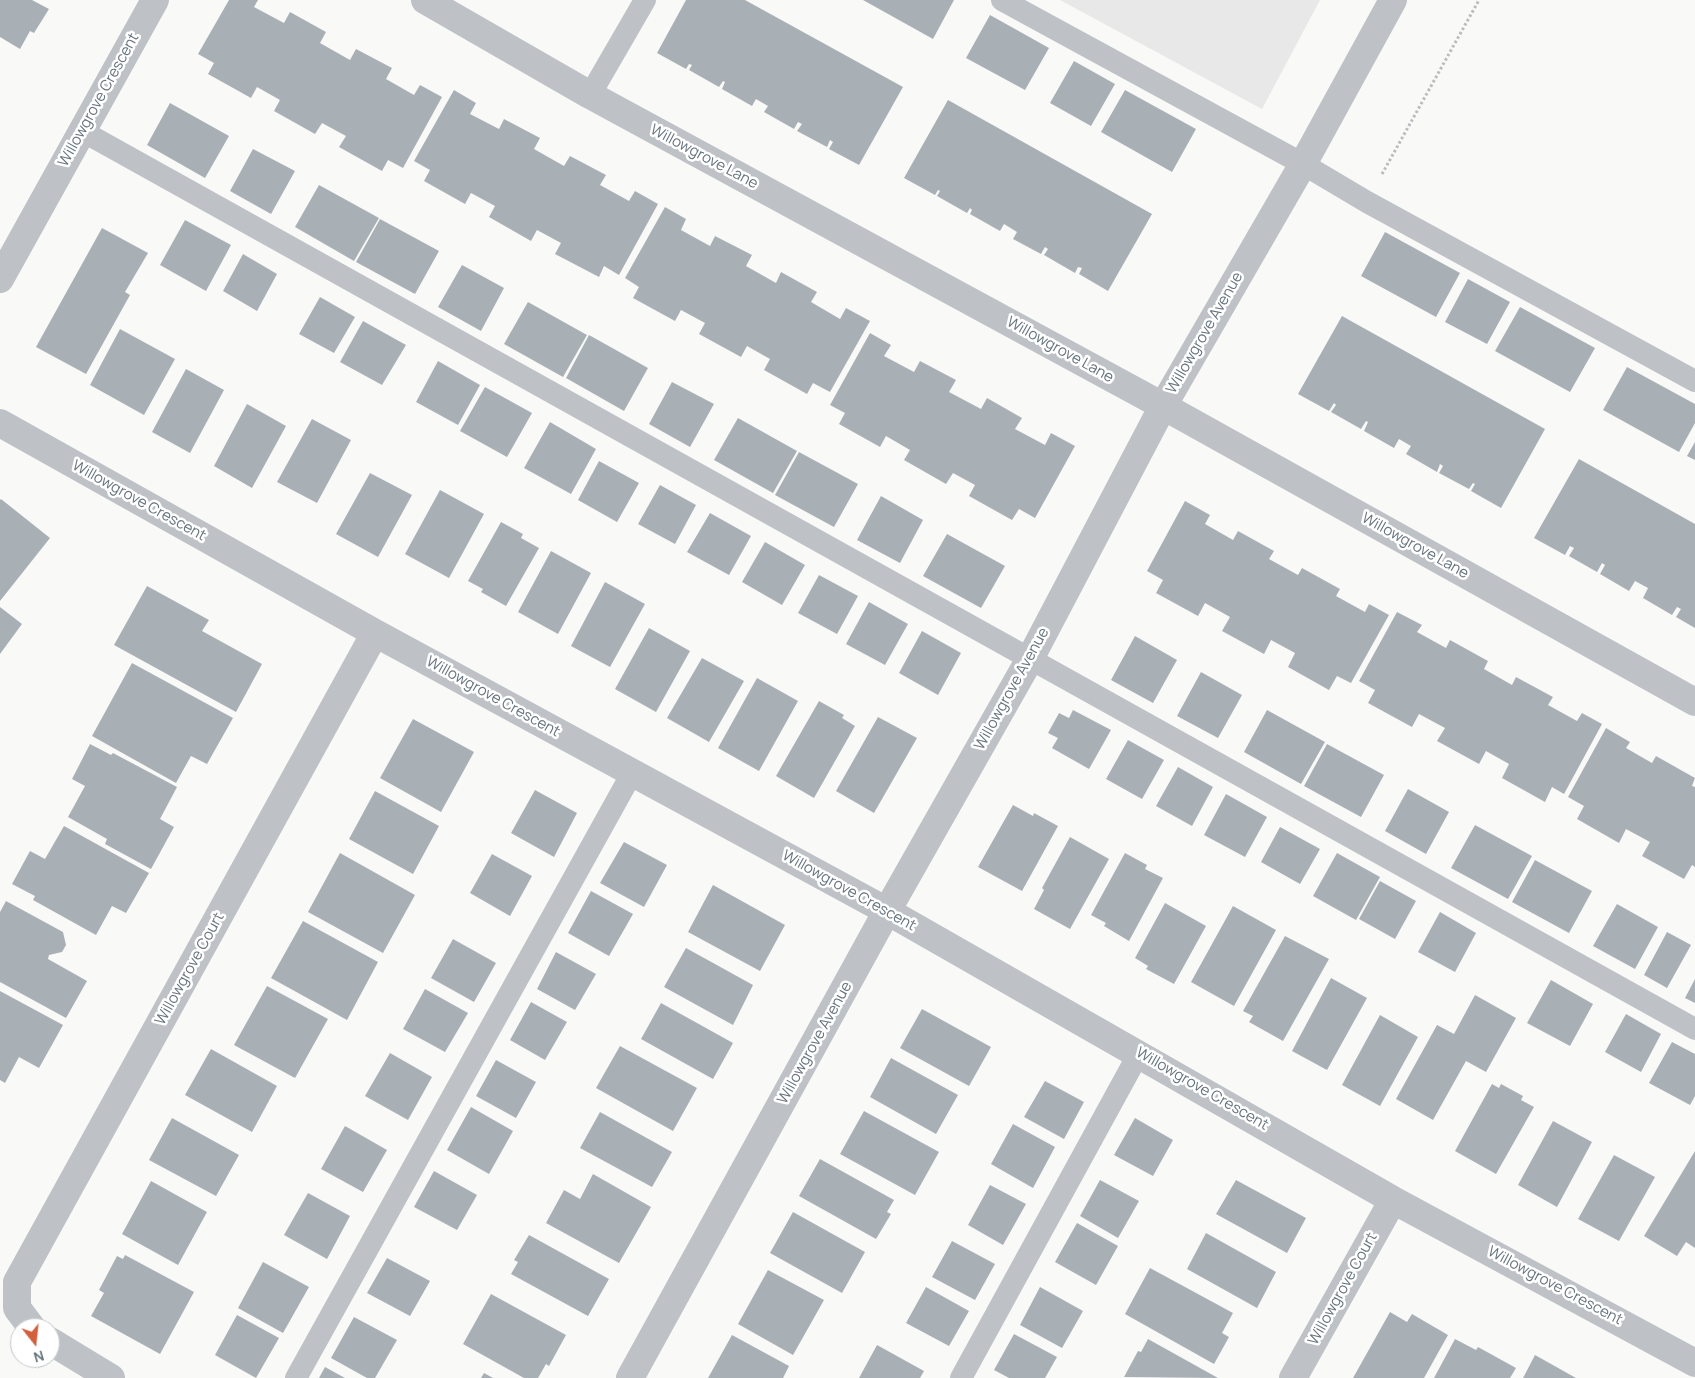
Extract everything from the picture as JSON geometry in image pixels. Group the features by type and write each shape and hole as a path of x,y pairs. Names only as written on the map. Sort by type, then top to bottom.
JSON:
{"street":[{"name":"Willowgrove Crescent","path":"0,279 155,0"},
{"name":"Willowgrove Lane","path":"425,0 590,95 1163,406 1695,702"},
{"name":"Willowgrove Avenue","path":"630,1378 887,911 1031,658 1163,406 1304,164 1393,0"},
{"name":"Willowgrove Crescent","path":"0,423 375,633 887,911 1139,1053 1393,1200 1695,1363"},
{"name":"Willowgrove Court","path":"16,1316 17,1282 375,633"},
{"name":"Willowgrove Court","path":"1293,1378 1393,1200"},
{"path":"60,1347 111,1378"}],"lane":[{"path":"590,95 645,0"},
{"path":"1002,0 1304,164 1367,202 1695,381"},
{"path":"82,130 1695,1029"},
{"path":"296,1378 632,773"},
{"path":"961,1378 1139,1053"}],"path":[{"path":"1367,202 1479,0"}],"shaded area":[{"path":"1060,0 1320,0 1262,109"}],"building":[{"path":"0,0 32,0 49,9 34,33 30,31 20,49 0,37"},
{"path":"229,0 258,0 254,7 284,23 290,12 326,32 320,43 350,60 356,49 392,68 386,79 414,95 420,85 442,97 403,168 388,160 382,171 339,147 346,136 322,123 315,134 274,111 280,100 257,87 251,98 208,74 214,63 198,54"},
{"path":"686,0 745,0 903,87 859,165 829,149 833,142 830,140 827,147 797,131 802,124 798,122 794,129 764,112 768,106 756,99 752,106 722,89 725,82 723,81 719,87 689,70 692,65 689,64 686,69 657,53"},
{"path":"863,0 954,0 933,39"},
{"path":"990,15 1049,48 1025,90 966,58"},
{"path":"1074,61 1115,84 1091,126 1050,103"},
{"path":"454,90 476,103 470,114 499,129 504,119 540,138 534,149 564,166 570,156 606,175 600,185 629,201 635,191 658,204 619,275 604,266 599,277 555,254 561,243 537,230 531,241 489,217 495,206 471,193 465,204 424,181 430,170 414,161"},
{"path":"1125,90 1196,129 1172,172 1101,132"},
{"path":"948,100 1152,214 1108,291 1079,274 1082,268 1078,267 1075,273 1044,255 1048,249 1045,247 1041,254 1013,239 1017,232 1004,224 1000,231 970,214 972,210 970,208 967,213 937,196 940,191 938,190 935,195 904,178"},
{"path":"170,103 229,136 205,178 147,145"},
{"path":"253,149 295,171 271,214 230,191"},
{"path":"319,185 379,218 354,261 295,227"},
{"path":"665,207 686,219 681,230 710,246 715,236 752,255 746,266 776,283 781,272 817,292 811,302 840,319 846,308 870,321 830,392 813,383 807,394 764,370 770,359 747,346 741,357 699,334 705,323 681,310 675,321 633,298 639,287 625,278"},
{"path":"380,219 439,251 415,294 356,262"},
{"path":"185,220 231,245 206,291 160,265"},
{"path":"102,228 148,253 125,292 130,295 86,374 36,347"},
{"path":"1385,232 1460,273 1436,317 1361,276"},
{"path":"243,254 277,274 257,311 223,291"},
{"path":"462,265 504,288 481,331 438,307"},
{"path":"1468,279 1510,302 1487,344 1445,322"},
{"path":"320,297 355,317 334,353 299,334"},
{"path":"528,302 587,335 563,377 504,344"},
{"path":"1520,307 1595,348 1570,392 1495,351"},
{"path":"1342,316 1545,429 1501,508 1471,491 1475,484 1473,483 1469,489 1439,473 1443,466 1440,464 1437,472 1406,454 1411,446 1399,439 1394,448 1364,431 1368,422 1366,421 1361,429 1331,412 1336,405 1334,403 1329,411 1298,394"},
{"path":"363,321 406,345 382,385 340,362"},
{"path":"120,329 175,359 144,415 90,385"},
{"path":"870,333 891,345 884,356 914,372 920,361 956,380 949,392 981,409 987,398 1022,418 1015,429 1045,445 1051,433 1075,446 1035,518 1019,509 1012,520 969,496 975,485 953,473 946,484 904,460 910,450 886,436 880,447 839,424 845,413 830,405"},
{"path":"589,335 648,368 624,411 566,378"},
{"path":"438,361 480,385 458,425 416,402"},
{"path":"1627,367 1695,404 1695,423 1679,452 1603,410"},
{"path":"186,369 224,390 190,453 152,432"},
{"path":"672,382 714,404 690,447 649,424"},
{"path":"485,387 532,413 507,457 460,431"},
{"path":"247,404 286,426 252,488 214,466"},
{"path":"738,418 797,451 773,493 714,460"},
{"path":"312,419 351,440 317,503 277,482"},
{"path":"550,422 596,449 571,494 524,468"},
{"path":"1695,442 1695,460 1687,456"},
{"path":"799,452 858,484 834,527 775,495"},
{"path":"1579,459 1695,524 1695,628 1676,617 1681,609 1677,607 1672,615 1643,598 1648,588 1635,581 1629,591 1600,574 1605,565 1602,563 1597,572 1569,556 1574,548 1570,546 1565,555 1534,538"},
{"path":"599,461 639,483 617,522 578,500"},
{"path":"370,473 412,495 378,557 336,534"},
{"path":"660,485 696,505 675,544 638,524"},
{"path":"440,490 484,514 449,578 405,554"},
{"path":"881,496 923,520 900,563 857,540"},
{"path":"0,500 50,538 0,601"},
{"path":"1185,501 1210,515 1205,524 1233,540 1238,531 1274,551 1269,559 1298,575 1302,568 1340,589 1336,596 1365,612 1369,604 1389,615 1351,683 1337,676 1329,690 1288,667 1295,653 1271,640 1264,654 1222,631 1230,617 1205,603 1198,616 1156,593 1163,580 1147,571"},
{"path":"710,513 751,536 729,575 687,552"},
{"path":"501,522 523,534 521,538 539,548 506,606 481,592 483,589 468,581"},
{"path":"947,534 1005,566 981,608 923,576"},
{"path":"765,542 805,565 782,605 742,582"},
{"path":"551,551 591,573 558,634 518,612"},
{"path":"819,575 858,596 837,634 798,613"},
{"path":"605,582 645,604 610,667 571,646"},
{"path":"147,586 209,620 202,631 262,664 236,712 114,645"},
{"path":"869,602 908,624 885,665 846,644"},
{"path":"0,607 22,624 0,654"},
{"path":"1397,612 1422,625 1417,632 1446,648 1450,640 1488,661 1484,669 1512,685 1516,677 1553,697 1548,705 1577,721 1582,713 1602,724 1564,794 1552,787 1545,802 1502,778 1509,764 1486,751 1479,764 1437,741 1445,728 1419,714 1412,727 1368,703 1375,690 1359,681"},
{"path":"649,628 690,651 656,712 615,689"},
{"path":"922,631 961,653 938,695 899,673"},
{"path":"1135,636 1177,660 1153,703 1111,680"},
{"path":"702,658 744,681 709,742 667,718"},
{"path":"132,663 233,718 207,764 191,756 176,783 92,736"},
{"path":"1201,672 1242,695 1218,738 1177,716"},
{"path":"757,678 798,701 759,771 718,748"},
{"path":"819,701 844,715 842,718 855,726 814,798 776,776"},
{"path":"1073,710 1111,730 1089,769 1052,748 1058,738 1048,733 1059,713 1069,718"},
{"path":"1267,710 1325,742 1301,784 1244,752"},
{"path":"878,717 917,738 874,813 836,791"},
{"path":"413,719 474,752 441,812 380,778"},
{"path":"1606,728 1630,742 1626,748 1652,763 1656,756 1695,778 1692,786 1695,787 1695,867 1692,865 1684,879 1642,856 1650,842 1626,829 1619,843 1577,819 1584,806 1568,797"},
{"path":"1128,740 1164,760 1142,799 1106,779"},
{"path":"90,744 111,755 113,753 177,787 160,819 174,827 151,869 105,844 107,839 68,817 85,786 72,779"},
{"path":"1327,744 1384,775 1361,817 1304,786"},
{"path":"1178,767 1213,787 1192,826 1156,806"},
{"path":"1408,789 1449,812 1426,854 1385,831"},
{"path":"535,790 577,813 554,857 511,833"},
{"path":"375,791 439,826 413,874 349,839"},
{"path":"1226,794 1267,817 1245,857 1204,835"},
{"path":"1013,805 1033,816 1034,813 1058,826 1022,891 978,867"},
{"path":"1475,825 1532,856 1508,899 1451,868"},
{"path":"64,826 149,873 126,913 112,906 96,935 33,900 35,896 12,884 30,851 45,859"},
{"path":"1280,827 1320,849 1300,884 1261,862"},
{"path":"1070,837 1109,859 1070,929 1034,909 1044,890 1042,888"},
{"path":"624,842 667,865 644,907 600,883"},
{"path":"340,853 415,895 383,953 308,912"},
{"path":"1125,853 1147,865 1145,869 1163,878 1129,941 1104,926 1106,923 1091,915"},
{"path":"1337,853 1380,877 1356,920 1313,896"},
{"path":"492,854 532,876 510,916 470,893"},
{"path":"1535,860 1592,891 1569,933 1512,902"},
{"path":"1380,881 1416,901 1395,939 1359,919"},
{"path":"713,885 785,925 760,971 688,932"},
{"path":"591,891 633,914 609,956 568,933"},
{"path":"6,901 63,932 66,945 62,952 49,955 48,959 87,981 66,1018 0,982 0,912"},
{"path":"1165,903 1206,926 1174,984 1146,969 1148,966 1135,958"},
{"path":"1617,904 1658,927 1635,969 1593,946"},
{"path":"1233,906 1276,930 1234,1006 1191,982"},
{"path":"1440,912 1476,933 1455,972 1418,952"},
{"path":"303,921 378,962 347,1020 271,978"},
{"path":"1667,932 1691,945 1667,988 1644,975"},
{"path":"1285,936 1329,959 1283,1041 1249,1022 1253,1016 1243,1011"},
{"path":"453,939 496,963 474,1002 431,978"},
{"path":"686,948 753,985 733,1025 664,987"},
{"path":"556,952 596,974 575,1010 537,989"},
{"path":"1331,978 1367,998 1327,1070 1292,1051"},
{"path":"1695,979 1695,1003 1685,998"},
{"path":"1551,980 1593,1004 1570,1046 1527,1023"},
{"path":"267,986 328,1019 295,1078 234,1045"},
{"path":"425,989 468,1013 445,1052 403,1029"},
{"path":"0,991 63,1025 39,1068 19,1057 5,1083 0,1080"},
{"path":"1475,995 1516,1018 1486,1072 1466,1061 1433,1120 1396,1099 1437,1025 1454,1034"},
{"path":"531,1002 567,1022 545,1060 510,1040"},
{"path":"661,1003 733,1043 713,1079 641,1039"},
{"path":"922,1009 991,1047 969,1086 900,1048"},
{"path":"1626,1014 1661,1034 1641,1072 1605,1052"},
{"path":"1380,1015 1418,1037 1380,1106 1342,1085"},
{"path":"1672,1042 1695,1054 1695,1096 1690,1105 1649,1083"},
{"path":"620,1046 697,1088 673,1131 596,1088"},
{"path":"211,1049 277,1086 252,1132 185,1095"},
{"path":"390,1053 432,1077 408,1120 365,1096"},
{"path":"891,1058 958,1095 936,1134 870,1097"},
{"path":"496,1060 536,1082 516,1118 476,1096"},
{"path":"1045,1081 1084,1102 1064,1139 1024,1117"},
{"path":"1492,1084 1499,1088 1501,1084 1523,1096 1521,1100 1534,1107 1496,1174 1455,1151"},
{"path":"471,1107 513,1131 489,1174 447,1150"},
{"path":"864,1111 939,1152 915,1195 840,1154"},
{"path":"600,1112 672,1152 652,1187 580,1148"},
{"path":"172,1118 239,1155 216,1196 149,1160"},
{"path":"1135,1118 1173,1140 1153,1176 1114,1155"},
{"path":"1553,1121 1592,1142 1557,1207 1518,1185"},
{"path":"1013,1124 1055,1147 1033,1188 991,1164"},
{"path":"345,1126 387,1150 363,1192 321,1169"},
{"path":"1695,1151 1695,1248 1686,1242 1677,1256 1644,1236"},
{"path":"1614,1155 1655,1177 1619,1241 1578,1219"},
{"path":"820,1159 894,1200 887,1212 891,1214 876,1239 799,1196"},
{"path":"434,1171 477,1195 457,1230 414,1207"},
{"path":"593,1174 651,1207 619,1263 546,1223 564,1190 580,1199"},
{"path":"1100,1180 1139,1201 1118,1238 1080,1216"},
{"path":"1236,1180 1306,1218 1287,1253 1216,1214"},
{"path":"151,1181 207,1212 178,1265 122,1234"},
{"path":"990,1185 1026,1204 1003,1245 968,1225"},
{"path":"308,1193 350,1216 327,1259 284,1235"},
{"path":"793,1212 865,1252 842,1293 770,1253"},
{"path":"1077,1223 1118,1246 1096,1285 1055,1262"},
{"path":"1206,1233 1276,1272 1257,1308 1187,1269"},
{"path":"529,1235 609,1279 588,1316 511,1274 518,1262 514,1260"},
{"path":"952,1241 995,1264 975,1300 932,1277"},
{"path":"125,1255 194,1292 160,1354 91,1316 104,1293 99,1290 117,1256 123,1259"},
{"path":"387,1258 430,1281 410,1316 367,1293"},
{"path":"263,1262 309,1287 283,1333 238,1308"},
{"path":"1150,1268 1233,1313 1222,1333 1229,1337 1214,1364 1125,1314"},
{"path":"768,1270 824,1300 793,1355 738,1324"},
{"path":"926,1287 969,1311 949,1346 906,1323"},
{"path":"1040,1287 1083,1311 1062,1348 1020,1325"},
{"path":"491,1294 566,1335 549,1366 546,1364 538,1378 524,1378 463,1344"},
{"path":"1390,1312 1407,1322 1412,1314 1448,1335 1424,1378 1353,1378"},
{"path":"237,1315 279,1338 256,1378 215,1355"},
{"path":"354,1317 397,1340 375,1378 367,1378 331,1358"},
{"path":"1014,1334 1057,1357 1045,1378 1009,1378 994,1370"},
{"path":"732,1335 789,1366 783,1378 708,1378"},
{"path":"1148,1339 1218,1378 1124,1377 1138,1351 1141,1352"},
{"path":"1455,1339 1476,1350 1478,1347 1516,1368 1510,1378 1434,1378"},
{"path":"877,1345 924,1371 920,1378 859,1378"},
{"path":"1535,1355 1576,1378 1523,1378"},
{"path":"325,1367 345,1378 319,1378"},
{"path":"484,1373 493,1378 481,1378"}]}
